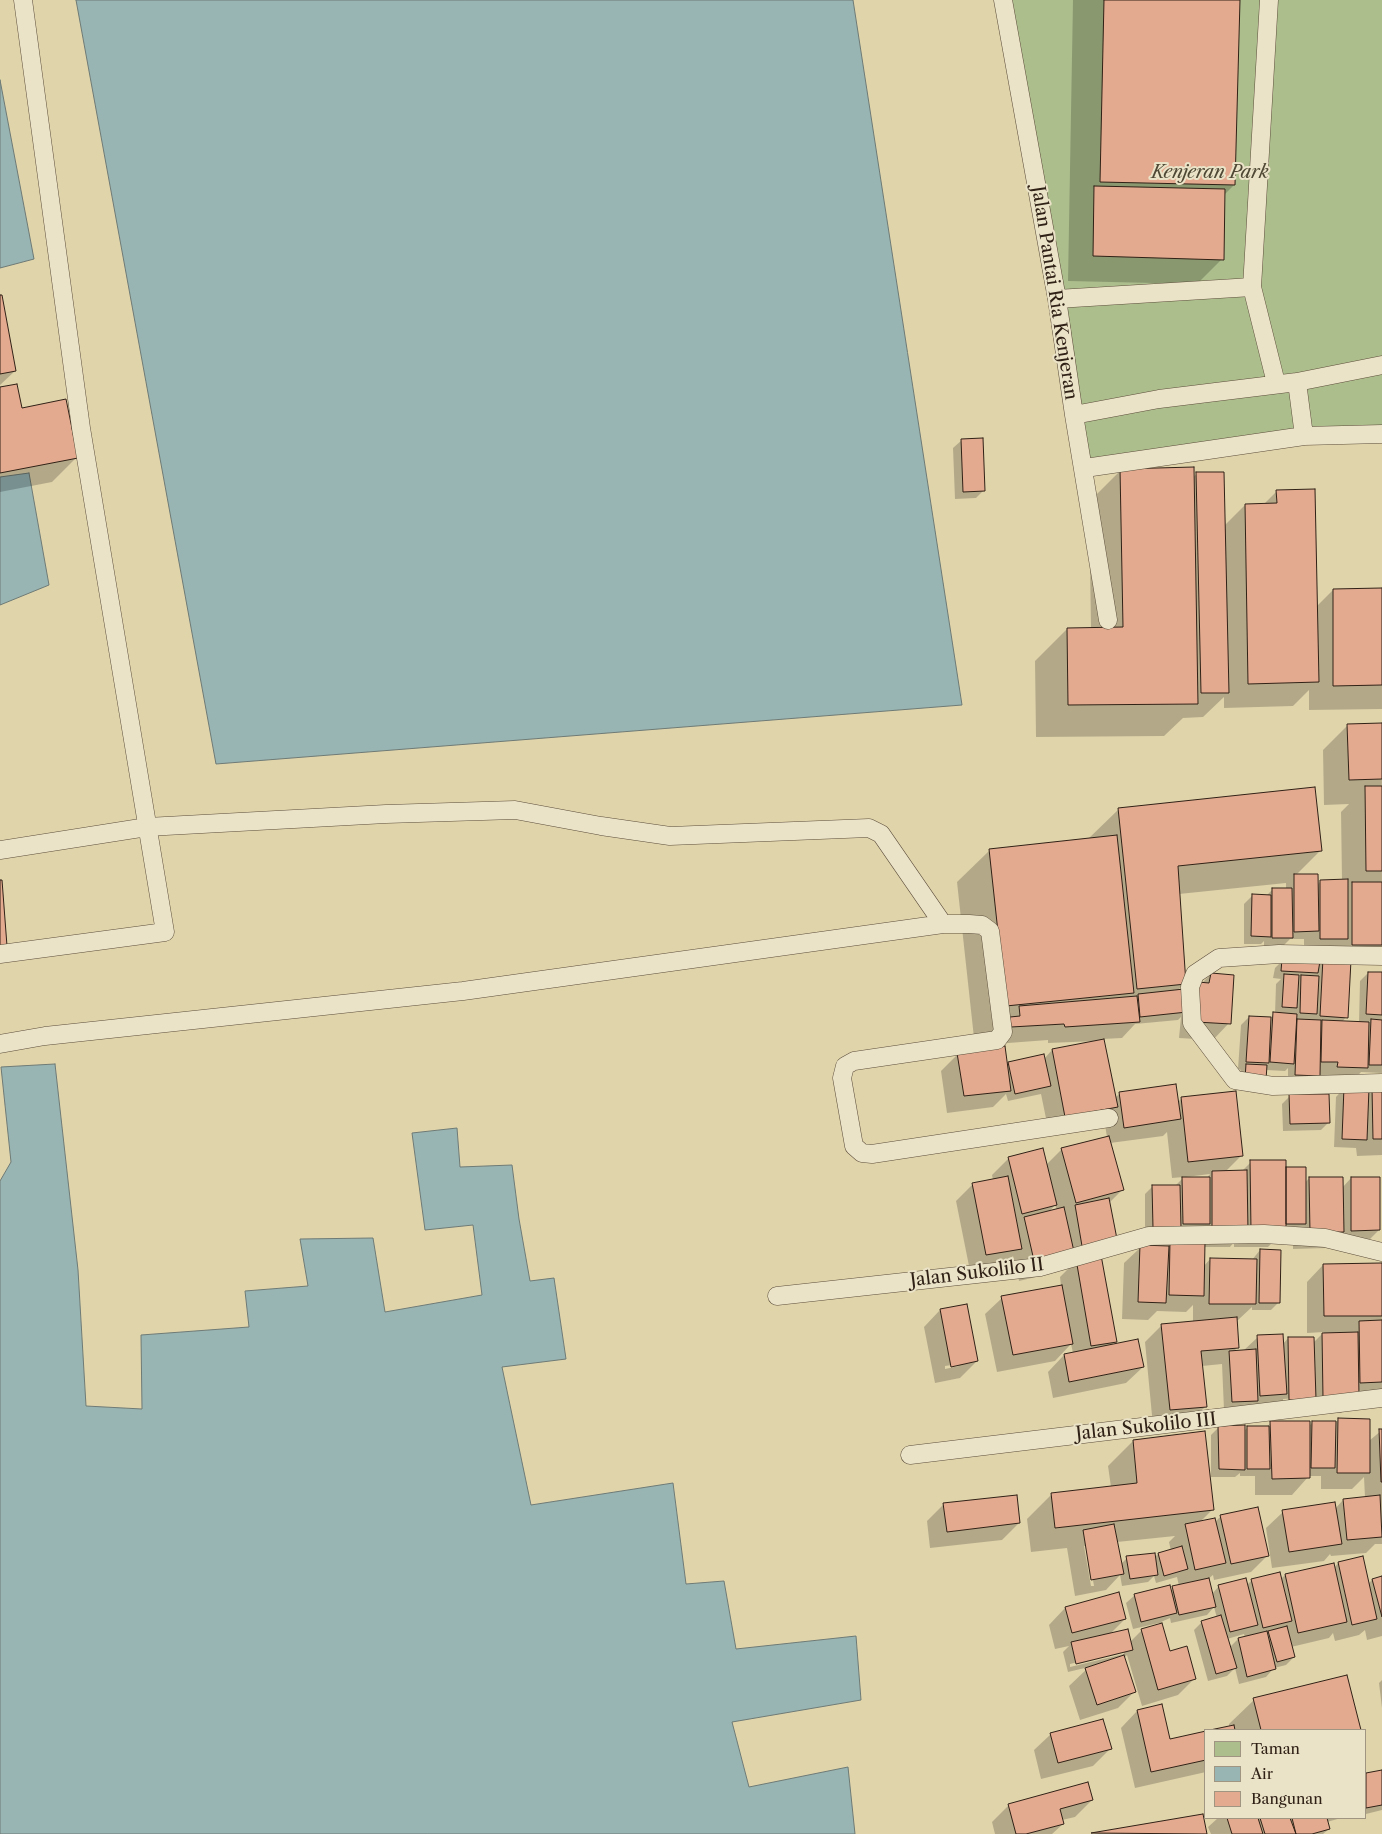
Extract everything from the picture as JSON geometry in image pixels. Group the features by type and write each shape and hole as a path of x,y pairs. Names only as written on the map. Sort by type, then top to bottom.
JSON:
{"lane":[{"path":"0,954 165,932 82,428 22,0"},
{"name":"Jalan Pantai Ria Kenjeran","path":"1003,0 1057,299 1074,415 1159,399 1297,382 1382,365"},
{"path":"1269,0 1252,287 1276,384"},
{"path":"1057,299 1252,287"},
{"path":"1297,382 1304,436"},
{"path":"1074,415 1085,468 1108,620"},
{"path":"1085,468 1304,436 1382,434"},
{"path":"0,850 148,827 386,814 515,810 601,826 670,836 869,828 881,834 943,924"},
{"path":"0,1044 45,1036 464,991 943,924 982,925 990,932 1003,1032 997,1040 854,1061 845,1066 842,1078 854,1146 862,1153 872,1154 1110,1118"},
{"path":"1382,956 1280,954 1219,958 1195,974 1190,987 1192,1023 1235,1080 1273,1086 1382,1083"},
{"name":"Jalan Sukolilo II","path":"777,1296 1040,1268 1149,1236 1264,1234 1325,1238 1382,1252"},
{"name":"Jalan Sukolilo III","path":"910,1455 1382,1398"}],"green space":[{"name":"Kenjeran Park","path":"1003,0 1382,0 1382,434 1085,468"}],"water":[{"path":"76,0 853,0 962,705 216,764"},
{"path":"0,80 34,259 0,268"},
{"path":"29,473 49,585 0,605 0,477"},
{"path":"55,1064 78,1270 86,1406 142,1409 141,1335 249,1327 245,1291 308,1286 300,1239 373,1238 385,1312 482,1295 473,1225 425,1230 412,1133 457,1128 460,1167 512,1165 530,1281 554,1278 566,1359 502,1367 531,1505 673,1483 686,1584 724,1581 736,1649 856,1636 861,1700 732,1722 749,1787 848,1767 855,1834 0,1834 0,1181 11,1162 1,1067"}],"building":[{"path":"1104,0 1240,0 1235,185 1100,182"},
{"path":"1094,186 1225,189 1224,260 1093,256"},
{"path":"0,295 2,295 16,371 0,374"},
{"path":"17,384 22,408 66,399 78,458 0,473 0,387"},
{"path":"983,438 985,491 963,492 961,439"},
{"path":"1194,467 1198,704 1068,705 1067,628 1123,627 1120,469"},
{"path":"1196,472 1224,472 1229,693 1201,693"},
{"path":"1315,489 1319,682 1248,684 1245,504 1277,503 1276,490"},
{"path":"1382,588 1382,685 1333,686 1333,589"},
{"path":"1382,723 1382,779 1349,780 1347,724"},
{"path":"1365,786 1382,786 1382,871 1366,871"},
{"path":"1315,787 1322,851 1178,866 1186,984 1137,989 1118,808"},
{"path":"1117,835 1134,993 1006,1006 989,849"},
{"path":"1294,874 1318,874 1319,931 1294,932"},
{"path":"1348,879 1348,939 1320,939 1320,880"},
{"path":"0,880 2,880 7,946 0,946"},
{"path":"1352,882 1382,882 1382,945 1352,945"},
{"path":"1272,888 1292,888 1293,938 1272,938"},
{"path":"1252,894 1271,895 1271,937 1251,936"},
{"path":"1323,958 1351,960 1348,1018 1320,1016"},
{"path":"1282,959 1320,961 1318,973 1281,971"},
{"path":"1368,972 1382,972 1382,1015 1366,1014"},
{"path":"1211,973 1234,975 1231,1024 1196,1022 1198,982 1209,983"},
{"path":"1284,974 1299,975 1297,1008 1282,1007"},
{"path":"1301,975 1319,976 1317,1014 1300,1013"},
{"path":"1184,989 1187,1012 1140,1017 1138,994"},
{"path":"1137,996 1140,1022 1065,1027 1064,1024 1011,1027 1010,1017 1020,1016 1019,1006"},
{"path":"1273,1012 1297,1014 1294,1064 1270,1062"},
{"path":"1249,1016 1271,1017 1269,1063 1246,1062"},
{"path":"1297,1019 1321,1020 1320,1076 1295,1075"},
{"path":"1371,1019 1382,1020 1382,1065 1369,1065"},
{"path":"1322,1020 1369,1022 1368,1068 1337,1067 1338,1062 1321,1062"},
{"path":"1104,1039 1118,1107 1065,1117 1052,1049"},
{"path":"1005,1046 1011,1091 964,1096 957,1053"},
{"path":"1044,1054 1051,1086 1015,1094 1008,1062"},
{"path":"1246,1064 1267,1065 1266,1080 1245,1079"},
{"path":"1176,1084 1181,1119 1124,1128 1119,1092"},
{"path":"1344,1087 1369,1088 1367,1140 1342,1139"},
{"path":"1372,1088 1382,1088 1382,1139 1373,1139"},
{"path":"1236,1091 1243,1156 1188,1162 1181,1097"},
{"path":"1289,1094 1329,1094 1330,1123 1290,1124"},
{"path":"1109,1136 1124,1190 1076,1203 1061,1148"},
{"path":"1043,1148 1057,1205 1022,1214 1008,1157"},
{"path":"1250,1160 1286,1160 1286,1231 1251,1231"},
{"path":"1286,1167 1306,1167 1306,1224 1286,1224"},
{"path":"1247,1170 1248,1231 1212,1231 1212,1171"},
{"path":"1008,1176 1022,1249 986,1255 972,1183"},
{"path":"1182,1177 1210,1177 1210,1224 1183,1224"},
{"path":"1309,1177 1343,1177 1344,1232 1310,1233"},
{"path":"1351,1177 1380,1177 1380,1230 1351,1231"},
{"path":"1152,1185 1180,1185 1181,1228 1153,1228"},
{"path":"1109,1198 1117,1239 1082,1246 1075,1205"},
{"path":"1064,1207 1075,1256 1035,1265 1024,1217"},
{"path":"1170,1241 1205,1242 1204,1296 1169,1295"},
{"path":"1140,1245 1169,1246 1166,1303 1138,1302"},
{"path":"1260,1249 1281,1250 1280,1303 1259,1303"},
{"path":"1101,1255 1117,1342 1091,1346 1076,1259"},
{"path":"1210,1258 1257,1259 1256,1304 1209,1304"},
{"path":"1382,1263 1382,1316 1324,1316 1323,1264"},
{"path":"1062,1285 1073,1344 1013,1355 1001,1296"},
{"path":"967,1304 978,1361 951,1367 940,1309"},
{"path":"1237,1317 1239,1348 1201,1351 1207,1407 1170,1410 1161,1324"},
{"path":"1382,1320 1382,1382 1360,1383 1359,1321"},
{"path":"1358,1332 1359,1397 1323,1398 1322,1333"},
{"path":"1283,1334 1287,1394 1260,1396 1257,1335"},
{"path":"1288,1337 1314,1337 1316,1399 1289,1400"},
{"path":"1138,1339 1144,1367 1069,1382 1064,1354"},
{"path":"1256,1349 1258,1401 1232,1402 1229,1351"},
{"path":"1338,1418 1370,1419 1370,1473 1337,1473"},
{"path":"1270,1421 1310,1421 1310,1478 1272,1479"},
{"path":"1312,1421 1336,1421 1335,1468 1311,1468"},
{"path":"1245,1425 1245,1470 1219,1469 1218,1426"},
{"path":"1247,1426 1269,1426 1270,1469 1247,1469"},
{"path":"1379,1429 1382,1429 1382,1482 1381,1482"},
{"path":"1205,1431 1214,1510 1055,1528 1051,1493 1137,1483 1133,1440"},
{"path":"1017,1495 1020,1523 947,1532 943,1503"},
{"path":"1380,1495 1382,1537 1347,1540 1343,1499"},
{"path":"1335,1502 1342,1544 1289,1552 1282,1510"},
{"path":"1258,1507 1269,1556 1231,1564 1220,1515"},
{"path":"1215,1518 1226,1563 1195,1570 1185,1524"},
{"path":"1114,1524 1124,1574 1091,1580 1083,1530"},
{"path":"1182,1546 1188,1569 1164,1576 1158,1553"},
{"path":"1155,1553 1158,1575 1130,1579 1126,1556"},
{"path":"1363,1556 1377,1619 1352,1625 1338,1562"},
{"path":"1334,1563 1347,1622 1298,1633 1285,1574"},
{"path":"1280,1572 1292,1621 1263,1628 1251,1579"},
{"path":"1382,1576 1382,1617 1372,1579"},
{"path":"1209,1578 1216,1607 1179,1615 1172,1586"},
{"path":"1246,1578 1258,1625 1230,1632 1218,1585"},
{"path":"1170,1585 1177,1613 1141,1622 1134,1594"},
{"path":"1119,1592 1126,1619 1072,1633 1065,1607"},
{"path":"1221,1615 1237,1668 1216,1674 1201,1621"},
{"path":"1162,1623 1170,1651 1187,1646 1196,1679 1158,1690 1141,1629"},
{"path":"1287,1626 1295,1657 1277,1662 1268,1631"},
{"path":"1128,1629 1133,1650 1076,1664 1071,1642"},
{"path":"1267,1631 1276,1669 1247,1677 1238,1638"},
{"path":"1124,1655 1136,1692 1097,1705 1085,1668"},
{"path":"1347,1675 1361,1729 1261,1729 1253,1698"},
{"path":"1162,1704 1170,1739 1204,1731 1204,1760 1151,1772 1137,1710"},
{"path":"1103,1719 1112,1749 1058,1763 1050,1733"},
{"path":"1234,1725 1235,1729 1215,1729"},
{"path":"1382,1770 1382,1805 1367,1808 1367,1773"},
{"path":"1088,1782 1093,1800 1060,1809 1064,1824 1026,1834 1016,1834 1008,1804"},
{"path":"1203,1814 1207,1834 1091,1833"},
{"path":"1227,1819 1258,1819 1263,1834 1232,1834"},
{"path":"1260,1819 1290,1819 1296,1834 1265,1834"},
{"path":"1292,1819 1327,1819 1330,1829 1312,1834 1296,1834"}]}
